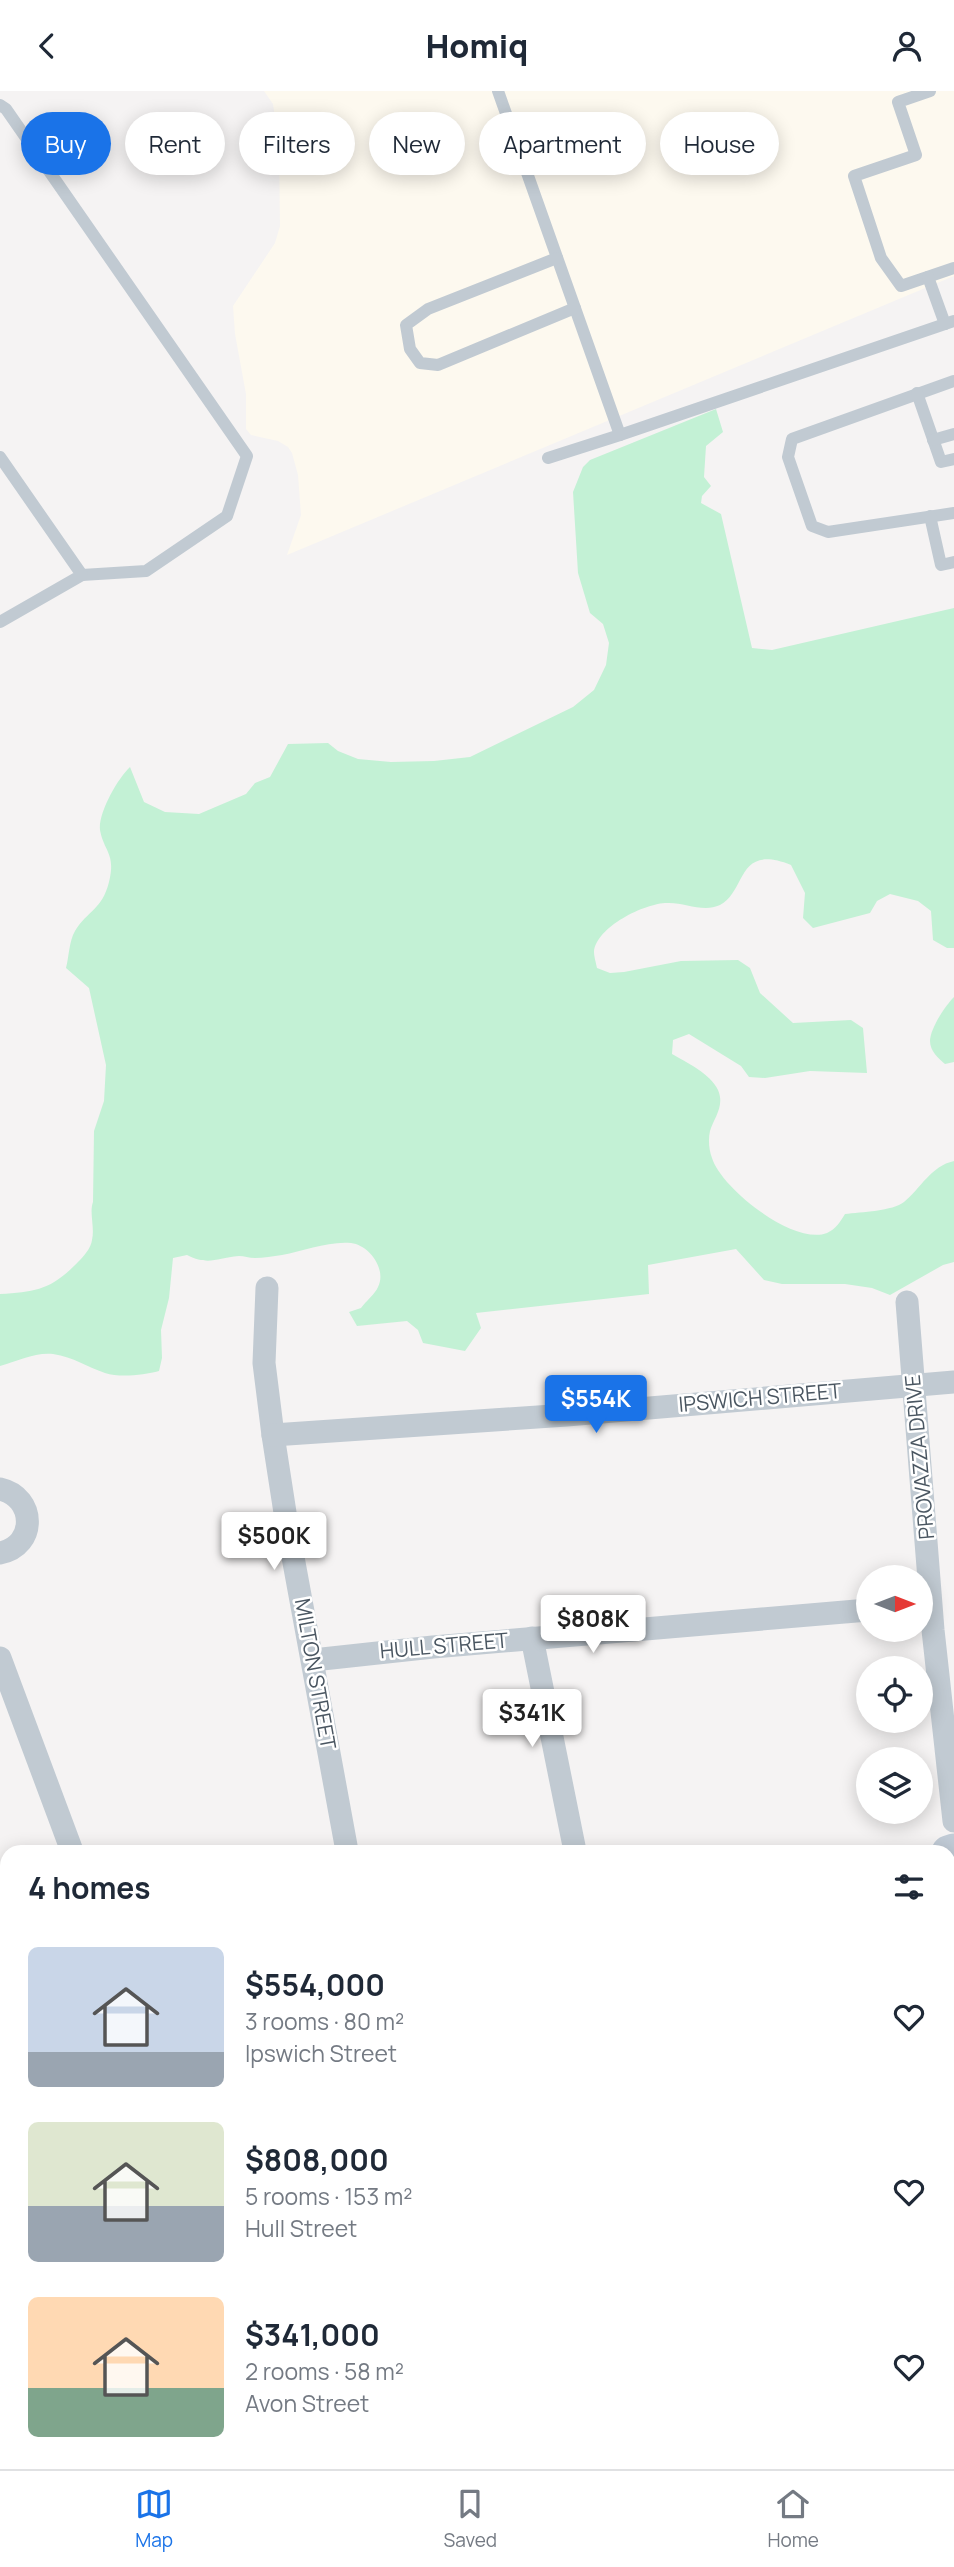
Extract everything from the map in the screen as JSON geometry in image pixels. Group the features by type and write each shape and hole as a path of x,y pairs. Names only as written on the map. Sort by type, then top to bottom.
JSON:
{"street":[{"name":"MILTON STREET","path":"267,1288 264,1363 273,1434 346,1845"},
{"name":"PROVAZZA DRIVE","path":"907,1302 916,1422 936,1604 933,1630 954,1821"},
{"name":"IPSWICH STREET","path":"273,1434 567,1415 954,1382"},
{"path":"0,1489 17,1496 24,1504 29,1524 21,1542 13,1549 0,1553"},
{"name":"HULL STREET","path":"313,1660 532,1638 856,1611"},
{"path":"532,1638 574,1845"},
{"path":"0,1658 70,1845"}],"lane":[{"path":"498,91 620,435"},
{"path":"930,91 898,101 916,155 853,176 881,258 901,286 954,268"},
{"path":"0,105 6,109 247,456 227,516 146,571 82,575 0,622"},
{"path":"557,258 428,309 406,325 410,349 420,363 438,365 575,308"},
{"path":"548,458 949,323 928,277"},
{"path":"954,381 792,439 788,457 812,526 828,532 954,513"},
{"path":"917,393 941,462 954,459"},
{"path":"933,440 954,434"},
{"path":"0,457 82,575"},
{"path":"930,516 941,565 954,562"}],"shaded area":[{"path":"264,91 954,91 954,276 287,555 301,515 298,475 288,447 278,441 251,435 246,429 246,394 235,334 233,306 275,243 280,226 279,175 355,175 355,112 274,112 273,104"}],"green space":[{"path":"716,409 723,432 706,446 704,477 711,486 702,496 701,503 721,514 752,648 772,650 954,608 954,948 947,948 933,940 931,911 918,901 890,894 877,901 870,913 813,928 803,918 805,893 791,865 761,860 751,864 729,898 720,905 700,908 673,903 658,904 623,918 603,934 597,943 594,952 597,968 610,973 681,961 738,960 750,968 760,993 793,1023 851,1020 863,1028 867,1073 810,1071 765,1078 749,1077 741,1066 689,1034 673,1040 672,1054 704,1074 718,1090 720,1107 710,1131 709,1141 711,1155 718,1170 729,1184 760,1212 796,1231 813,1235 827,1233 845,1214 876,1211 899,1205 933,1172 954,1161 954,1262 943,1265 890,1295 872,1288 845,1284 782,1284 764,1280 736,1249 648,1265 649,1294 476,1313 481,1328 465,1351 423,1343 418,1330 407,1321 357,1326 349,1312 361,1308 377,1290 380,1280 375,1259 358,1245 334,1243 282,1255 258,1258 239,1256 207,1261 187,1255 173,1258 169,1298 161,1330 162,1358 159,1371 111,1375 53,1354 26,1357 0,1366 0,1294 34,1290 52,1283 80,1260 92,1240 94,1131 104,1101 106,1065 89,988 66,968 75,931 98,905 109,882 111,865 100,823 105,805 120,779 130,767 144,802 165,812 199,814 246,794 255,783 270,777 288,744 328,743 338,751 358,759 391,762 470,757 573,707 594,690 606,665 609,643 603,624 590,613 578,573 573,492 583,467 590,460"},
{"path":"954,997 954,1062 945,1064 930,1045 931,1036 946,1006"}]}
